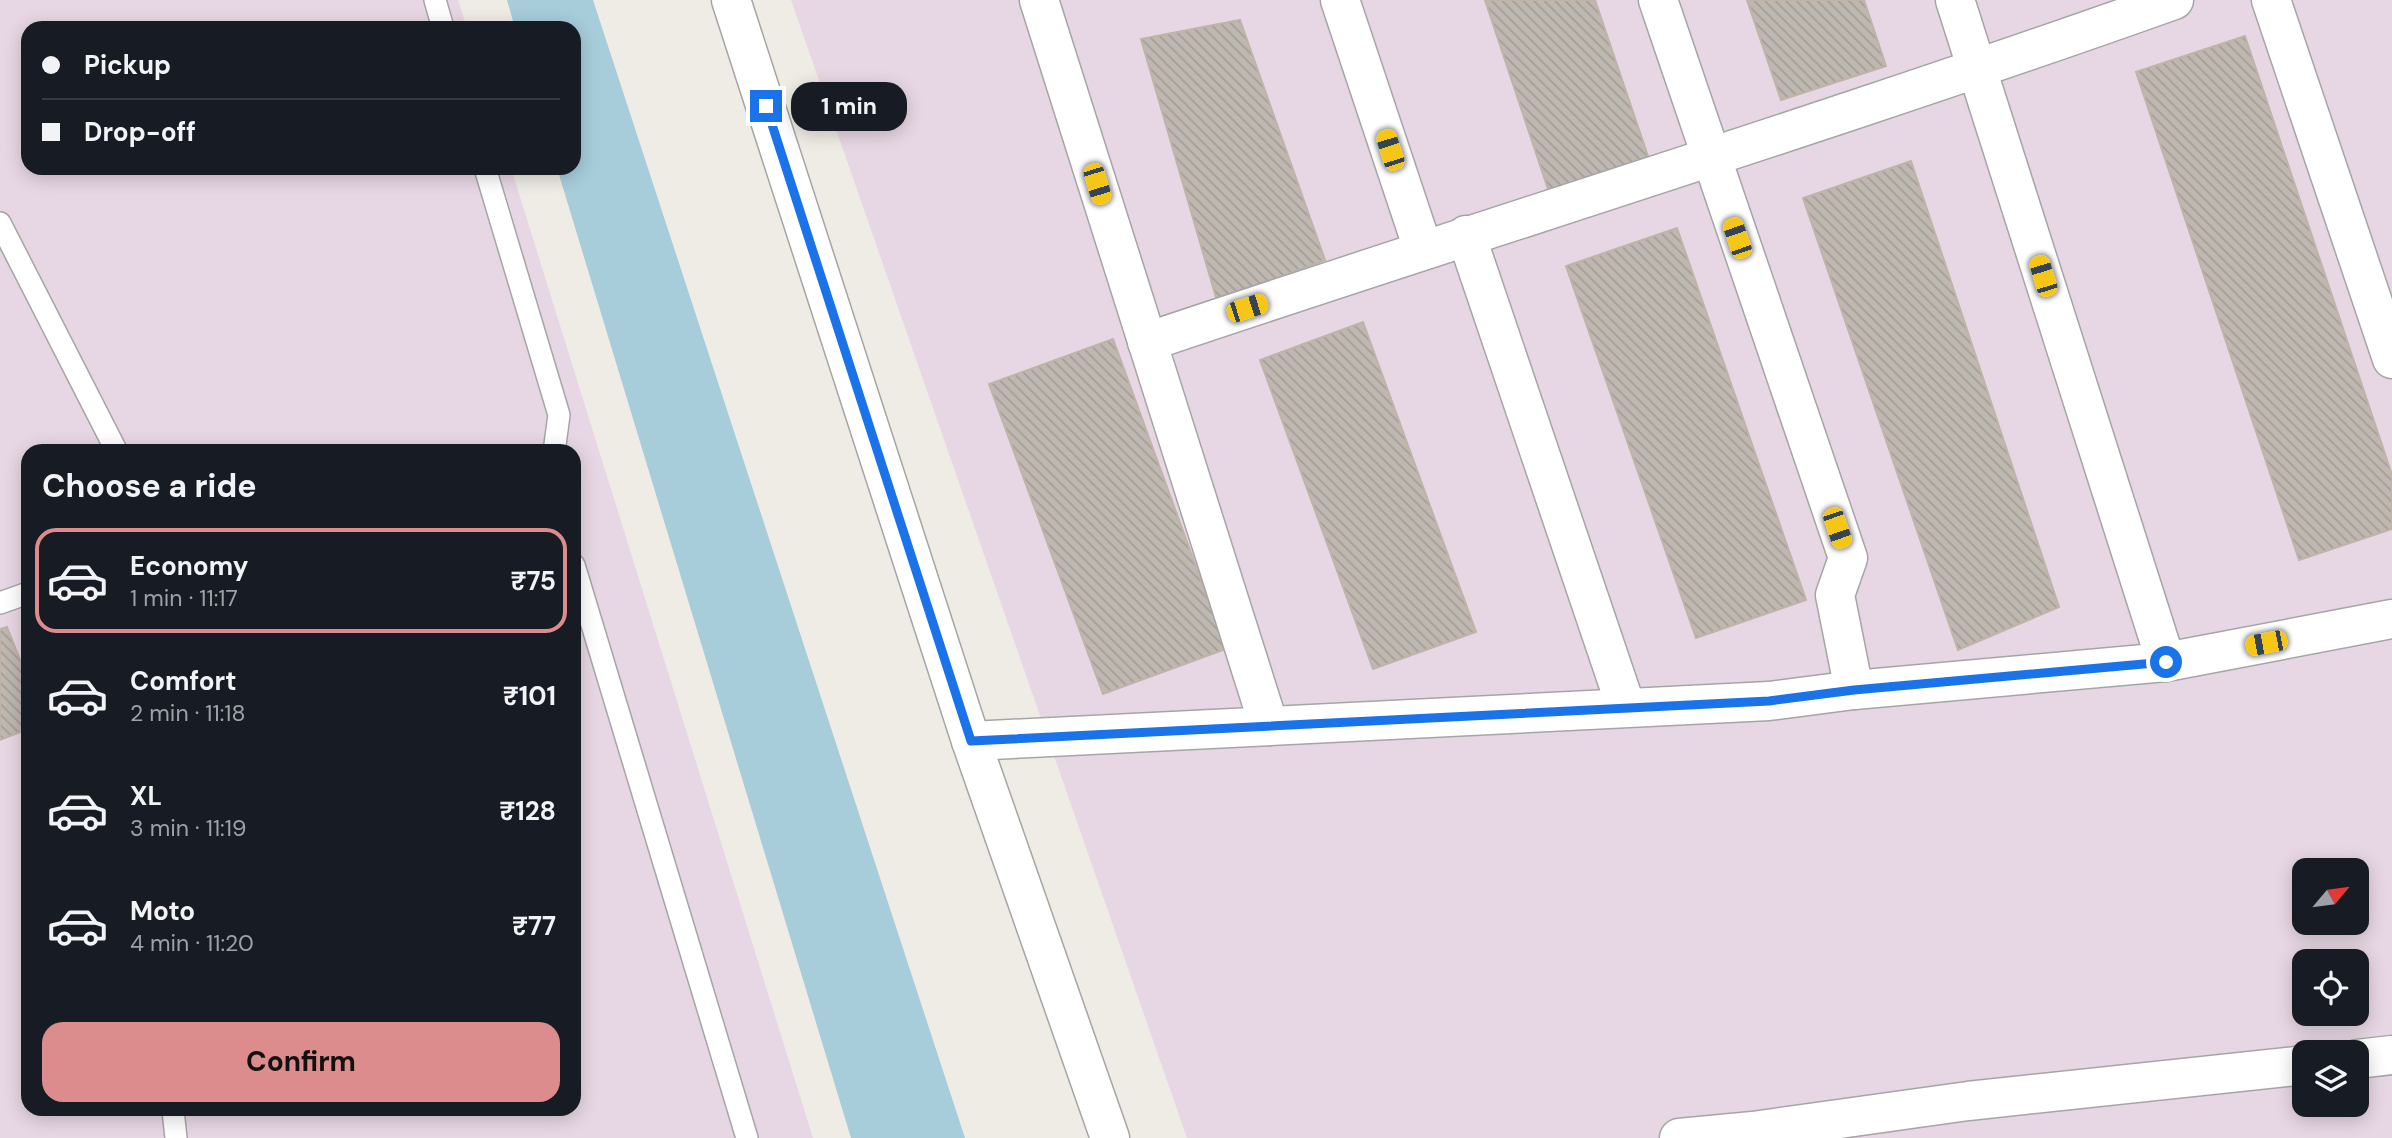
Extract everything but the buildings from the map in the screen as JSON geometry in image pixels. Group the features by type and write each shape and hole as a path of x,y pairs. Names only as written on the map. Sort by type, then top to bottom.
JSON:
{"street":[{"path":"732,0 971,741 1110,1138"},
{"path":"1039,0 1269,726"},
{"path":"1340,0 1423,249"},
{"path":"1658,0 1848,558 1835,596 1854,690"},
{"path":"1955,0 2166,662"},
{"path":"1147,342 1423,249 1710,159 1978,70 2174,0"},
{"path":"2271,0 2392,359"},
{"path":"1466,235 1626,707"},
{"path":"971,741 1769,701 1854,690 2166,662 2392,619"},
{"path":"2369,1058 2392,1055"},
{"path":"1679,1138 1754,1135 1968,1101 2292,1066"}],"lane":[{"path":"435,0 441,21"},
{"path":"487,175 559,415 555,444"},
{"path":"0,223 113,444"},
{"path":"581,588 747,1138"},
{"path":"0,603 21,596"},
{"path":"174,1116 176,1138"}],"shaded area":[{"path":"0,0 458,0 465,21 21,21 21,175 513,175 813,1138 0,1138"},
{"path":"791,0 2392,0 2392,1138 1187,1138"}],"water":[{"path":"507,0 593,0 965,1138 851,1138 559,175 581,175 581,21 513,21"}],"route":[{"path":"766,106 971,741 1769,701 1854,690 2166,662"}]}
